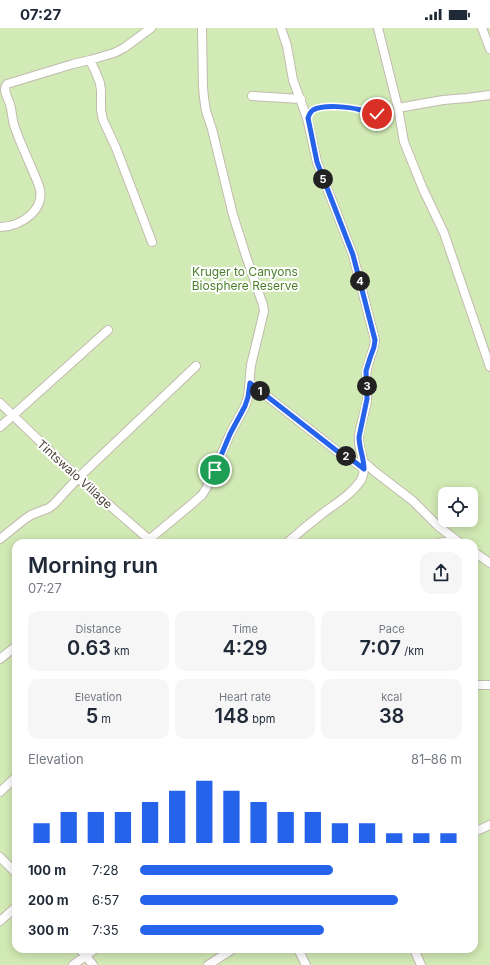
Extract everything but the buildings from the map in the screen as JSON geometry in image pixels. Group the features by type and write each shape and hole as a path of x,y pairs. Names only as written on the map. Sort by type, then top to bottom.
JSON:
{"street":[{"path":"0,228 16,224 27,218 38,206 41,195 39,186 14,124 10,104 4,89 5,86 7,84 73,64 114,53 124,48 151,28"},
{"path":"152,539 193,504 202,495 207,487 248,397 251,365 264,311 233,215 206,112 203,92 202,28"},
{"path":"281,28 287,46 293,80 308,118 317,162 353,255 375,340 366,371 367,399 359,437 364,466 362,478 353,489 292,539"},
{"path":"378,28 398,108 404,142 422,189 444,233 488,352 490,367"},
{"path":"482,28 490,49"},
{"path":"90,60 100,83 103,120 116,148 152,242"},
{"path":"398,108 443,100 490,95"},
{"path":"252,96 301,99"},
{"path":"0,427 108,330"},
{"path":"0,538 25,518 52,506 78,478 196,366"},
{"path":"250,383 337,451 374,471 413,501 438,526 455,539"},
{"name":"Tintswalo Village","path":"0,403 78,478 146,539"},
{"path":"478,555 490,563"},
{"path":"0,659 12,649"},
{"path":"478,685 490,685"},
{"path":"0,792 12,781"},
{"path":"478,830 490,825"},
{"path":"0,857 12,869"},
{"path":"0,921 12,910"},
{"path":"83,953 93,965"},
{"path":"73,965 90,953"},
{"path":"208,965 227,953"},
{"path":"300,953 306,965"},
{"path":"416,953 421,965"}],"path":[{"path":"308,118 314,110 326,107 347,107 377,114 398,108"}],"green space":[{"name":"Kruger to Canyons Biosphere Reserve","path":"0,28 490,28 490,965 0,965"}],"route":[{"path":"215,470 235,423 245,406 250,383 337,451 364,469 359,437 366,408 366,371 375,344 374,333 353,255 314,153 308,118 314,110 326,107 347,107 377,114"}]}
